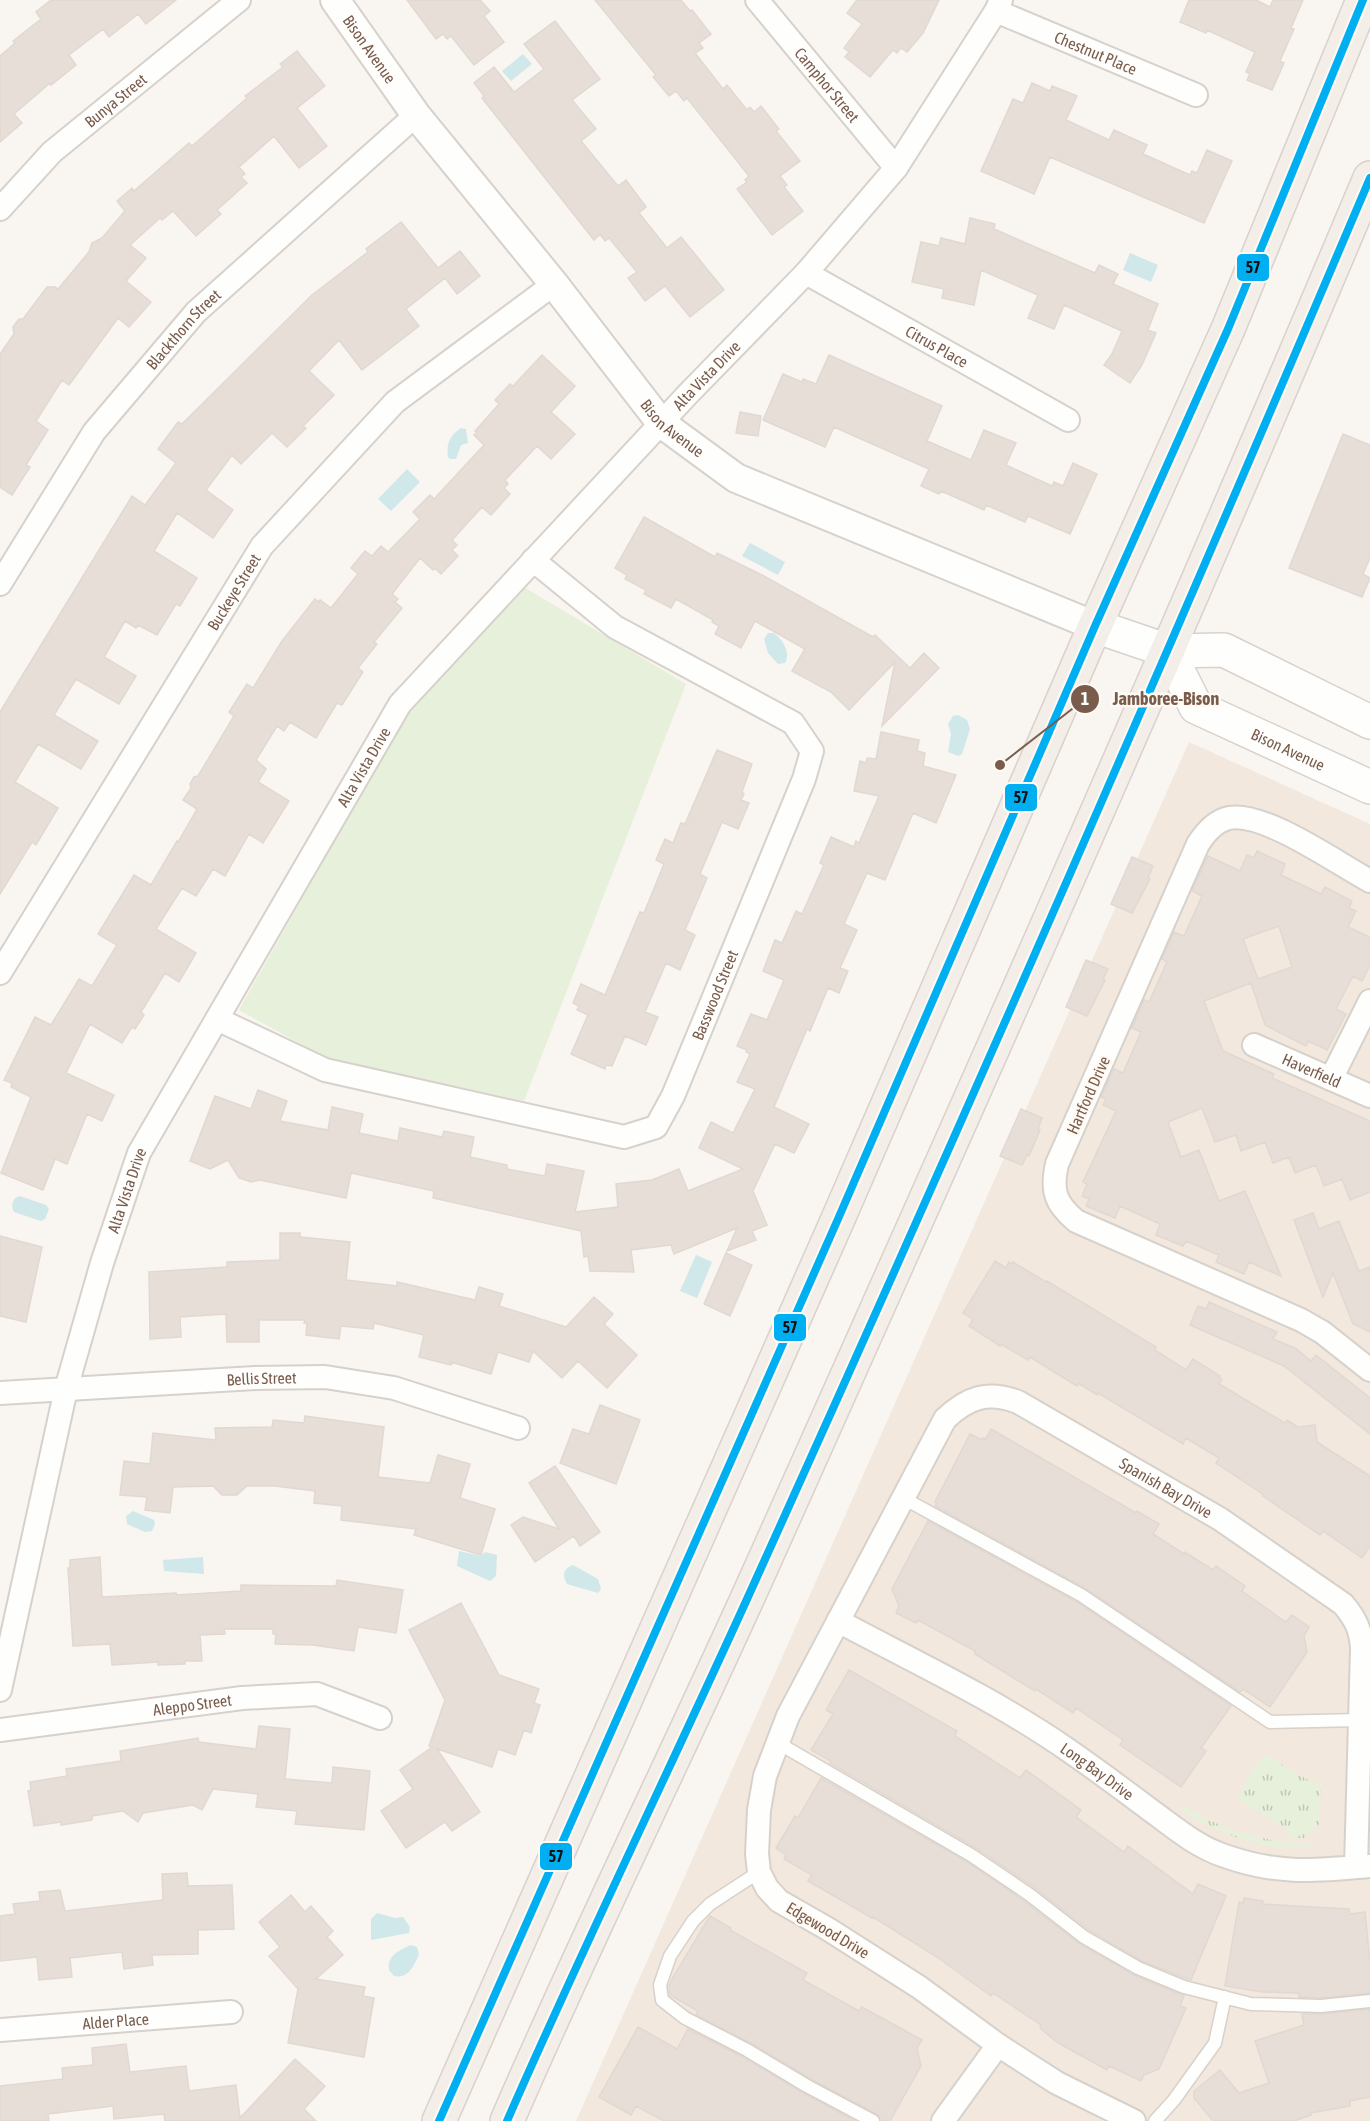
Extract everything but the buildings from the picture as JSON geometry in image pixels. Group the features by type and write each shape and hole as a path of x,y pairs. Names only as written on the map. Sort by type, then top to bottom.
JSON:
{"main road":[{"path":"439,2121 838,1219 1095,626 1228,329 1363,0"},
{"path":"507,2121 754,1583 1167,651 1370,178"},
{"name":"Bison Avenue","path":"1095,626 1167,651 1224,650 1370,722"},
{"name":"Bison Avenue","path":"1167,651 1196,707 1370,787"}],"street":[{"name":"Bunya Street","path":"0,208 52,153 239,0"},
{"name":"Bison Avenue","path":"335,0 416,115 554,284 661,423 736,478 1095,626"},
{"name":"Camphor Street","path":"757,0 896,168"},
{"name":"Alta Vista Drive","path":"0,1690 66,1389 102,1263 139,1153 400,704 661,423 806,273 896,168 998,6"},
{"name":"Chestnut Place","path":"998,6 1196,95"},
{"name":"Blackthorn Street","path":"0,584 94,432 196,312 416,115"},
{"name":"Citrus Place","path":"806,273 1068,420"},
{"name":"Buckeye Street","path":"0,973 262,546 395,402 554,284"},
{"name":"Basswood Street","path":"217,1019 325,1070 624,1137 656,1127 692,1053 804,779 812,751 793,723 615,627 533,560"},
{"name":"Hartford Drive","path":"1370,881 1309,845 1248,818 1229,818 1218,822 1204,834 1058,1164 1054,1180 1056,1196 1064,1211 1076,1221 1300,1320 1322,1332 1370,1370"},
{"path":"1331,1079 1370,1001"},
{"name":"Haverfield","path":"1254,1045 1370,1096"},
{"name":"Bellis Street","path":"0,1393 255,1378 325,1377 394,1388 518,1428"},
{"name":"Spanish Bay Drive","path":"838,1621 945,1419 958,1406 974,1398 989,1396 1018,1402 1220,1519 1343,1604 1354,1617 1361,1634 1362,1648 1360,1720 1363,1866"},
{"name":"Edgewood Drive","path":"838,1621 788,1716 765,1776 759,1810 757,1854 759,1872 766,1888 779,1901 919,1987 998,2045 1057,2083 1124,2119"},
{"name":"Long Bay Drive","path":"838,1621 1010,1713 1067,1749 1188,1838 1219,1854 1257,1866 1291,1871 1363,1866"},
{"name":"Aleppo Street","path":"0,1730 242,1698 317,1694 380,1718"},
{"name":"Alder Place","path":"0,2030 231,2012"},
{"path":"942,2121 998,2045"}],"lane":[{"path":"903,1498 1081,1596 1270,1722 1360,1720"},
{"path":"778,1743 971,1855 1030,1895 1084,1937 1138,1968 1184,1987 1251,2004 1322,2006 1370,2001"},
{"path":"759,1872 710,1904 693,1922 670,1956 660,1985 662,2000 685,2018 873,2121"},
{"path":"1155,2121 1174,2100 1215,2043 1225,1997"}],"shaded area":[{"path":"1189,742 1370,824 1370,2121 576,2121"}],"green space":[{"path":"522,586 686,684 524,1101 328,1059 239,1010 405,717"},
{"path":"1264,1754 1310,1781 1321,1783 1319,1824 1305,1838 1290,1838 1288,1830 1238,1799 1238,1795"},
{"path":"1184,1806 1229,1829 1245,1834 1277,1841 1314,1845 1297,1848 1280,1847 1245,1840 1196,1819 1182,1811"}],"water":[{"path":"523,54 532,64 511,81 502,71"},
{"path":"1130,253 1158,265 1151,282 1123,270"},
{"path":"461,428 466,429 468,443 461,445 456,459 450,459 448,444"},
{"path":"407,469 420,482 391,511 378,499"},
{"path":"750,543 785,562 778,575 742,556"},
{"path":"768,633 774,633 783,643 787,651 785,663 778,664 768,653 764,639"},
{"path":"958,715 967,720 970,729 962,754 958,756 948,752 951,734 948,724 953,716"},
{"path":"20,1196 46,1205 49,1209 45,1219 41,1221 14,1212 13,1201"},
{"path":"696,1255 712,1262 697,1298 680,1291"},
{"path":"133,1511 154,1520 152,1531 145,1532 127,1524 126,1516"},
{"path":"459,1551 481,1556 485,1552 497,1555 496,1576 490,1581 457,1566"},
{"path":"203,1557 204,1574 164,1571 163,1560"},
{"path":"573,1565 598,1579 601,1589 598,1593 567,1584 564,1573"},
{"path":"377,1913 395,1918 403,1917 410,1927 409,1933 371,1940 371,1919"},
{"path":"411,1945 417,1947 419,1955 415,1963 407,1974 394,1976 389,1970 390,1960 395,1954"}],"transit line":[{"name":"57","path":"439,2121 838,1219 1095,626 1228,329 1363,0"},
{"name":"57","path":"507,2121 568,1984 726,1645 991,1054 1370,178"}],"place":[{"name":"Jamboree-Bison","path":"1000,765"}]}
